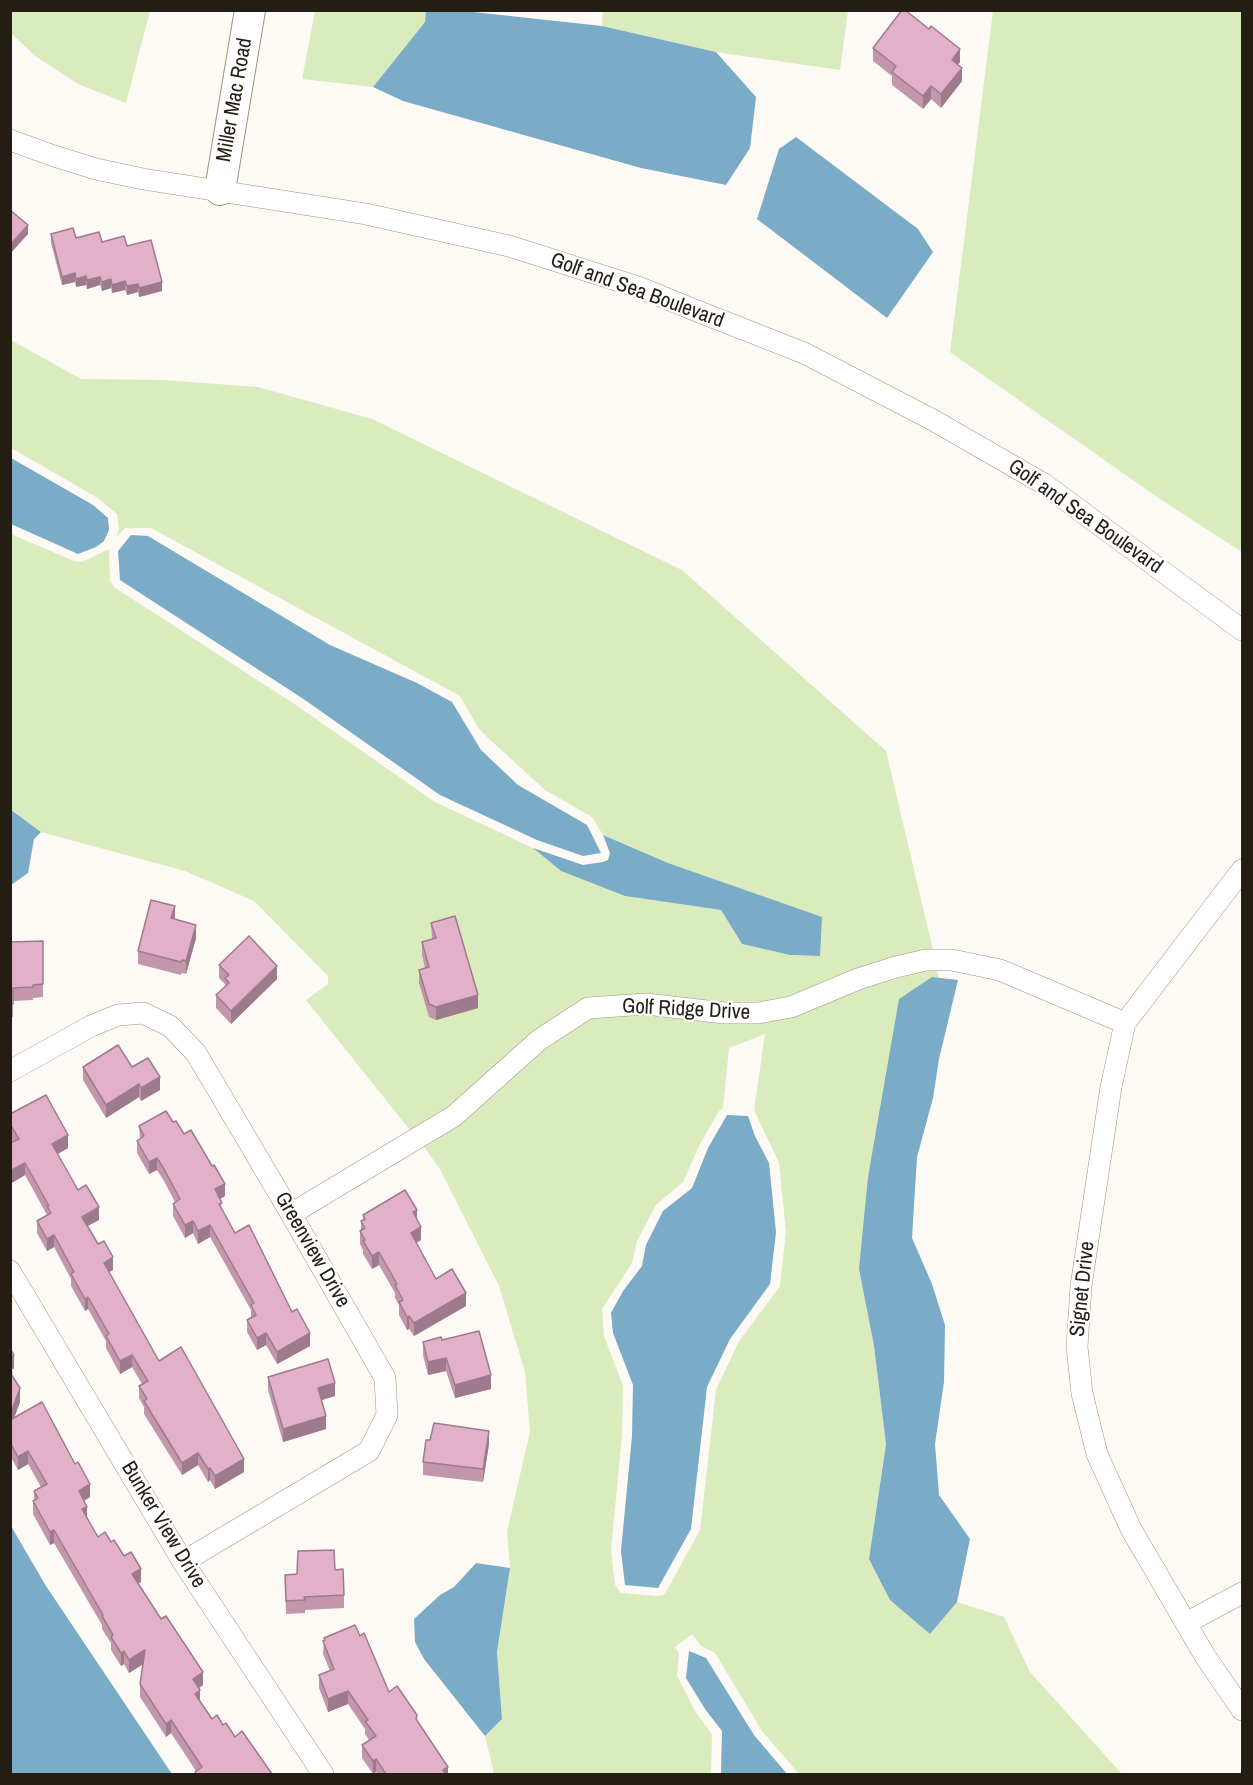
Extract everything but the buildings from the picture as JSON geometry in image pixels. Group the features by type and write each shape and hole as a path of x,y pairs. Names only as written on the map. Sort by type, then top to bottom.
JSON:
{"street":[{"name":"Miller Mac Road","path":"219,190 250,10"},
{"name":"Golf and Sea Boulevard","path":"10,140 96,169 143,179 366,214 509,246 638,287 804,353 933,420 1044,484 1242,630"},
{"name":"Signet Drive","path":"1242,870 1125,1023 1112,1087 1081,1286 1077,1347 1082,1394 1097,1454 1131,1529 1205,1656 1242,1710"},
{"name":"Golf Ridge Drive","path":"291,1214 454,1116 539,1040 588,1008 646,1004 724,1013 758,1013 791,1007 858,979 896,967 926,960 952,960 1000,970 1125,1023"},
{"name":"Greenview Drive","path":"10,1071 91,1026 118,1015 143,1013 170,1026 196,1053 385,1378 387,1415 369,1451 183,1562"},
{"name":"Bunker View Drive","path":"10,1271 183,1562 323,1774"},
{"path":"1186,1623 1242,1593"}],"green space":[{"path":"10,11 150,11 126,103 78,84 35,56 11,33"},
{"path":"315,11 426,11 425,22 373,87 302,79"},
{"path":"603,11 848,11 840,70 716,52 602,26"},
{"path":"993,11 1242,11 1242,552 1160,499 950,352"},
{"path":"11,340 81,379 164,380 258,387 372,419 682,570 886,751 933,950 853,970 787,997 757,1003 724,1003 645,994 581,1000 531,1033 447,1108 410,1130 306,1000 328,984 328,976 254,901 185,871 41,832 11,809 11,534 74,561 82,562 109,549 110,581 114,587 296,705 435,802 533,848 561,871 625,896 721,910 742,944 790,955 820,956 668,863 603,835 592,817 545,790 486,736 479,729 460,696 151,528 125,528 116,538 119,529 117,514 98,498 11,448"},
{"path":"928,970 937,970 939,978 932,977 859,1269 874,1346 886,1444 869,1559 930,1633 957,1602 1004,1617 1030,1672 1122,1774 799,1774 762,1731 715,1653 701,1646 692,1634 675,1647 679,1653 677,1676 696,1713 712,1734 711,1774 494,1774 485,1736 502,1719 497,1652 510,1568 507,1531 530,1432 525,1372 499,1286 440,1169 424,1147 462,1123 547,1048 592,1018 646,1014 723,1024 761,1023 796,1016 863,988","holes":["765,1034 754,1110 779,1163 786,1232 780,1286 738,1343 716,1390 700,1530 663,1595 621,1593 615,1585 611,1550 622,1435 623,1386 604,1336 602,1309 632,1263 637,1241 656,1205 683,1182 700,1144 723,1108 729,1048"]}],"water":[{"path":"455,10 602,26 716,52 756,97 750,148 726,185 641,168 403,101 373,87 425,22 426,11"},
{"path":"796,137 918,229 933,252 887,318 757,219 779,149"},
{"path":"11,458 93,505 108,518 109,530 104,541 78,554 11,524"},
{"path":"131,535 148,536 330,645 417,683 452,702 481,750 518,785 587,825 601,853 583,856 537,840 440,795 302,698 120,580 118,551"},
{"path":"10,809 41,832 34,839 28,873 11,885"},
{"path":"603,835 668,863 822,917 820,956 790,955 742,944 721,910 625,896 561,871 533,848 583,865 603,862 608,860 610,853"},
{"path":"932,977 958,980 939,1059 933,1098 917,1157 912,1238 932,1284 945,1325 944,1382 935,1444 939,1495 970,1539 957,1602 930,1634 890,1600 869,1559 886,1444 874,1346 859,1269 868,1177 899,999"},
{"path":"727,1115 748,1116 769,1163 776,1232 770,1284 730,1339 707,1387 691,1529 658,1588 625,1585 621,1551 632,1436 633,1385 613,1333 611,1313 623,1291 642,1266 646,1245 663,1211 692,1188 708,1148"},
{"path":"11,1526 46,1586 172,1774 11,1774"},
{"path":"476,1563 510,1568 497,1652 502,1719 485,1736 424,1659 415,1642 414,1619 440,1595 454,1587"},
{"path":"689,1651 706,1658 754,1735 787,1774 721,1774 722,1731 686,1678"}]}
